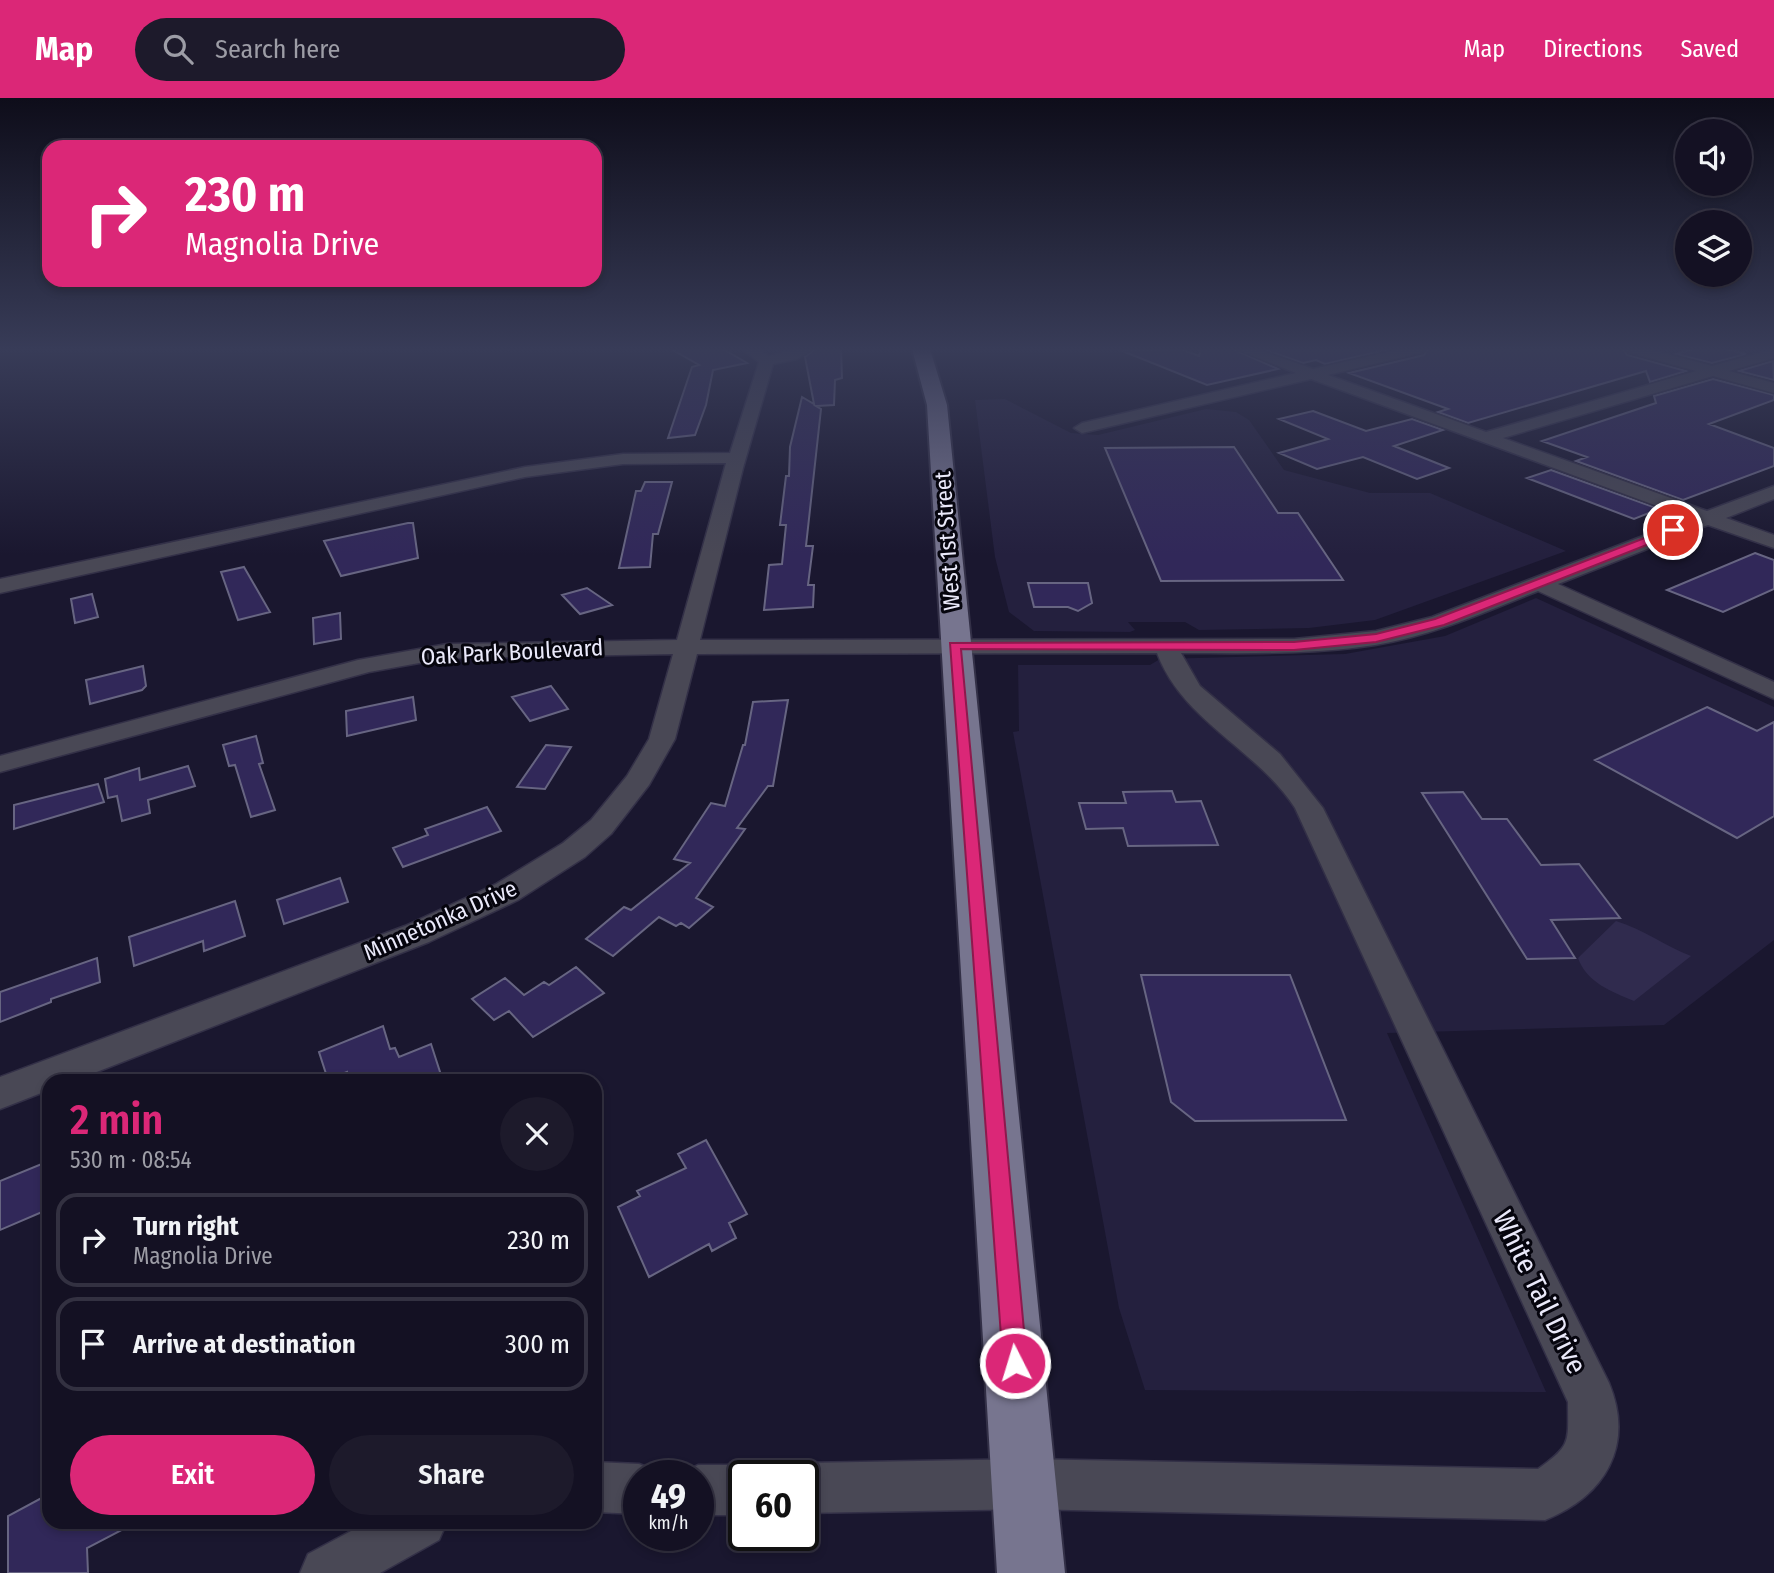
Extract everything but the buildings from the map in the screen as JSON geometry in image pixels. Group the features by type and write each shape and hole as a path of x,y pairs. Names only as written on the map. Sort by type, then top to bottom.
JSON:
{"main road":[{"name":"West 1st Street","path":"938,418 954,646 1031,1573"}],"street":[{"name":"Minnetonka Drive","path":"50,1074 462,915 544,871 601,827 639,779 662,739 746,418"},
{"path":"1082,428 1125,418"},
{"path":"1433,418 1774,542"},
{"path":"1486,437 1552,418"},
{"path":"0,586 525,472 623,459 737,458"},
{"name":"Oak Park Boulevard","path":"0,764 332,673 407,657 490,648 1294,646 1376,638 1440,622 1774,492"},
{"path":"1538,583 1774,691"},
{"name":"White Tail Drive","path":"819,1489 1025,1484 1545,1495 1575,1474 1593,1449 1592,1400 1309,807 1295,785 1276,765 1200,704 1171,664 1166,646"},
{"name":"Minnetonka Drive","path":"0,1093 42,1077"},
{"path":"602,1487 623,1488"},
{"path":"327,1573 408,1529"}],"shaded area":[{"path":"977,418 1042,418 1071,433 1098,435 1169,418 1245,418 1284,470 1370,493 1430,493 1566,551 1375,620 1309,628 1199,630 1185,622 1128,622 1135,630 1130,632 1034,631 1009,612 995,557"},
{"path":"1536,598 1774,707 1774,940 1664,1025 1387,1033 1546,1392 1145,1390 1119,1308 1013,732 1019,731 1018,665 1150,665 1160,659 1345,654 1445,636"},
{"path":"1616,921 1691,956 1634,1001 1617,994 1593,980 1578,958"}],"route":[{"path":"1015,1363 954,646 1294,646 1376,638 1440,622 1673,530"}]}
